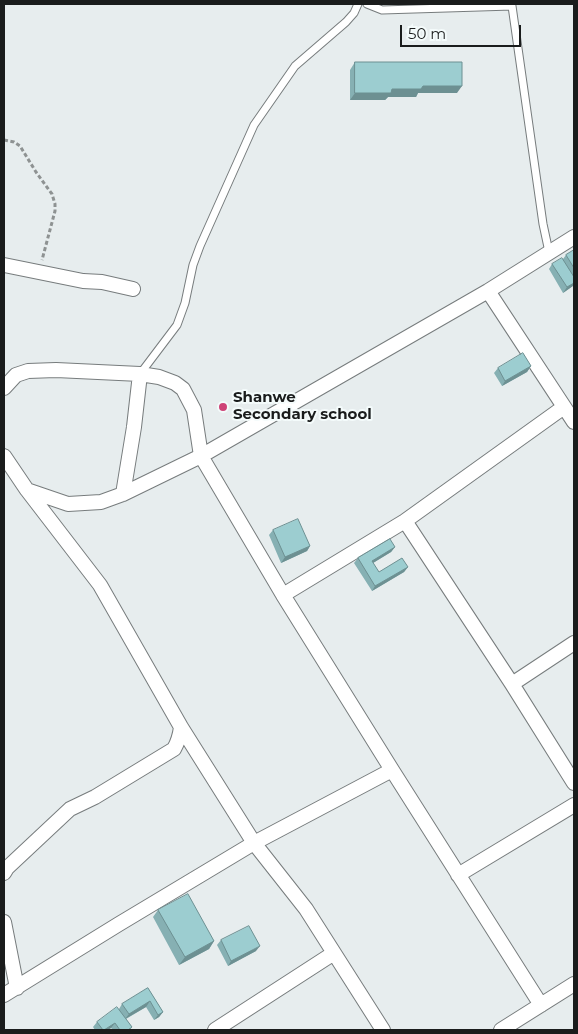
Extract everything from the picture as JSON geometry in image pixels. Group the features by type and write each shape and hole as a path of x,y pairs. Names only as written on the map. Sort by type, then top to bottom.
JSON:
{"street":[{"path":"27,490 68,504 101,502 123,494 201,456 488,291 574,237"},
{"path":"4,265 133,289"},
{"path":"488,291 574,422"},
{"path":"4,388 16,375 28,371 56,370 140,374 159,377 183,389 194,410 201,456 283,595 541,1005"},
{"path":"123,494 140,374"},
{"path":"283,595 405,521 564,407"},
{"path":"4,456 27,490 100,585 181,727 254,843 306,909 383,1030"},
{"path":"405,521 512,684 574,783"},
{"path":"512,684 574,643"},
{"path":"4,873 7,868 70,809 174,750 181,727"},
{"path":"4,995 254,843 392,770"},
{"path":"458,875 574,805"},
{"path":"4,922 17,988"},
{"path":"215,1030 334,953"},
{"path":"501,1030 574,984"}],"lane":[{"path":"140,374 177,325 193,264 254,125 295,66 346,22 354,13 358,4"},
{"path":"367,4 382,10 512,5 543,224 549,252"}],"path":[{"path":"4,140 14,142 20,146 52,194 55,204 55,211 38,272"}],"building":[{"path":"355,62 462,62 462,86 423,86 421,89 392,89 391,93 355,93"},
{"path":"574,250 574,268 566,255"},
{"path":"562,258 574,277 574,283 567,287 552,264"},
{"path":"523,353 531,366 505,381 498,368"},
{"path":"298,519 310,546 285,557 273,530"},
{"path":"390,539 395,547 372,561 379,572 402,558 408,567 375,586 358,558"},
{"path":"188,894 214,941 185,957 158,910"},
{"path":"249,926 260,946 231,961 221,940"},
{"path":"148,988 163,1012 158,1015 150,1001 129,1014 122,1004"},
{"path":"117,1007 132,1027 128,1030 120,1030 115,1023 103,1030 97,1022"}],"place":[{"name":"Shanwe Secondary school","path":"223,407"}]}
